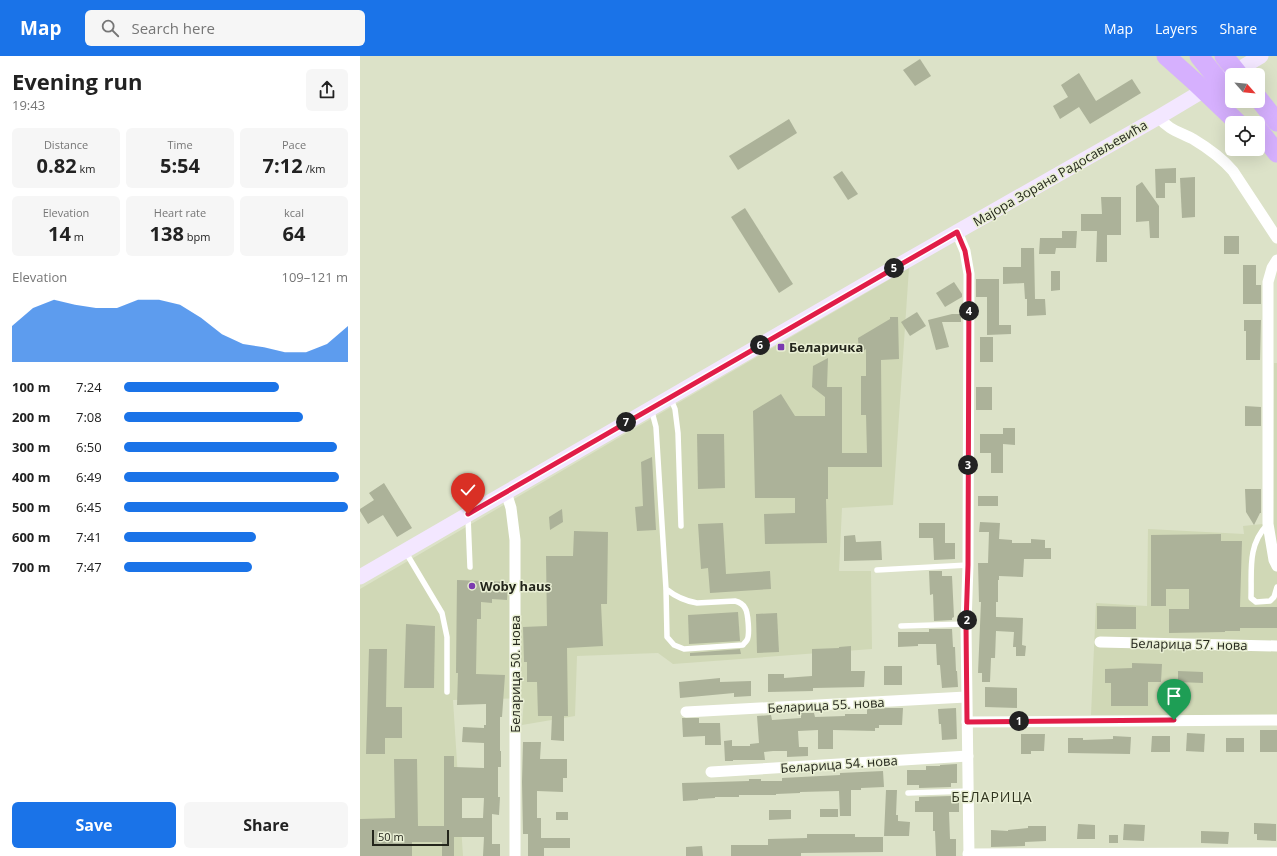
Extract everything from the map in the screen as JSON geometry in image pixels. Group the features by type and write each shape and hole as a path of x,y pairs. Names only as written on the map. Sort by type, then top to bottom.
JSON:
{"highway":[{"path":"1166,56 1231,116"},
{"path":"1199,56 1225,88"},
{"path":"1224,56 1230,68"},
{"path":"1265,107 1277,122"},
{"path":"1241,108 1248,116"},
{"path":"1265,138 1277,153"},
{"path":"1265,150 1277,162"}],"main road":[{"name":"Мајора Зорана Радосављевића","path":"1244,68 1261,56"},
{"name":"Мајора Зорана Радосављевића","path":"360,577 650,408 1225,80"}],"street":[{"name":"Мајора Зорана Радосављевића","path":"1158,117 1168,127 1205,146 1228,164 1277,238"},
{"path":"957,232 965,251 969,274 968,565 966,624 968,855 1277,853"},
{"path":"1277,260 1272,268 1268,282 1268,524 1274,560 1277,566"},
{"name":"Беларица 50. нова","path":"506,492 511,508 515,540 515,856"},
{"name":"Беларица 57. нова","path":"1100,642 1277,646"},
{"name":"Беларица 55. нова","path":"686,712 966,697"},
{"path":"967,722 1277,720"},
{"name":"Беларица 54. нова","path":"711,772 968,756"}],"lane":[{"path":"670,397 675,409 677,420 681,526"},
{"path":"650,408 656,427 668,637 674,645 684,649 743,644 746,642 748,635 747,613 745,608 740,603 735,601 697,603 681,599 666,589"},
{"path":"468,514 470,567"},
{"path":"1268,524 1260,534 1253,548 1251,598 1256,602 1270,601 1274,597 1277,587"},
{"path":"405,551 442,613 447,636 447,692"},
{"path":"877,570 968,565"},
{"path":"901,626 966,624"},
{"path":"908,793 968,791"}],"shaded area":[{"path":"909,268 893,505 842,508 839,571 871,571 872,649 673,664 658,653 577,656 575,716 522,725 524,698 453,700 463,856 360,856 360,589"},
{"path":"1274,363 1277,363 1277,715 1091,715 1096,603 1147,606 1148,529 1244,534 1243,526 1273,523"}],"building":[{"path":"920,59 931,76 915,86 903,70"},
{"path":"1079,73 1096,101 1132,79 1141,93 1090,124 1079,107 1060,119 1053,106 1068,97 1061,85"},
{"path":"789,119 797,133 738,170 729,156"},
{"path":"1176,168 1176,183 1165,183 1165,198 1156,198 1155,169"},
{"path":"842,171 858,194 848,200 833,177"},
{"path":"1195,177 1195,217 1182,218 1180,178"},
{"path":"1142,182 1159,206 1159,238 1150,238 1149,221 1136,222 1136,186"},
{"path":"1101,197 1121,197 1121,235 1107,235 1107,262 1096,262 1097,231 1081,231 1081,214 1102,214"},
{"path":"745,208 793,284 779,293 731,217"},
{"path":"1062,231 1077,231 1076,248 1056,248 1055,254 1039,254 1040,238 1062,238"},
{"path":"1224,236 1239,236 1239,254 1224,254"},
{"path":"1021,248 1034,248 1035,299 1045,299 1046,315 1027,316 1027,299 1025,299 1024,283 1003,284 1003,267 1021,267"},
{"path":"1243,265 1256,265 1256,285 1261,285 1261,304 1243,304"},
{"path":"1051,271 1060,271 1060,290 1051,291"},
{"path":"976,279 999,279 999,325 1011,325 1011,334 987,335 987,297 976,297"},
{"path":"954,282 962,294 962,297 945,307 936,293"},
{"path":"917,312 926,326 910,336 901,322"},
{"path":"952,314 961,314 961,322 942,322 949,347 936,350 928,320"},
{"path":"890,317 898,317 899,359 881,360 882,467 828,467 828,499 826,499 827,543 765,544 764,514 795,513 795,498 755,498 753,411 781,394 795,416 825,416 825,397 812,387 813,366 828,358 827,387 842,387 842,453 867,453 866,415 861,415 861,376 866,376 866,349 859,354 858,338 890,319"},
{"path":"1244,320 1261,320 1260,360 1246,360 1246,331 1244,331"},
{"path":"980,337 993,337 993,362 980,362"},
{"path":"976,387 992,387 992,410 976,410"},
{"path":"1245,406 1261,407 1261,426 1245,426"},
{"path":"1003,428 1015,428 1015,445 1003,444 1003,473 991,473 991,453 980,453 980,434 1003,434"},
{"path":"697,434 724,434 725,488 698,489"},
{"path":"652,457 656,530 637,531 635,507 643,506 641,462"},
{"path":"384,483 412,528 397,537 383,515 368,524 360,511 360,509 374,500 369,493"},
{"path":"1245,489 1261,489 1261,513 1254,525 1246,512"},
{"path":"978,496 998,496 998,506 978,506"},
{"path":"562,509 563,522 550,530 549,517"},
{"path":"980,522 1000,523 999,539 1012,540 1012,543 1031,543 1031,539 1045,540 1045,548 1051,548 1051,559 1024,559 1023,577 999,576 996,617 1023,618 1022,645 1026,646 1025,656 1016,656 1016,647 1013,647 1014,632 996,631 995,658 991,658 990,682 982,682 982,673 978,673 981,602 979,602 978,563 988,563 989,532 979,532"},
{"path":"723,523 726,574 770,571 771,589 710,593 708,568 701,569 698,524"},
{"path":"919,523 945,523 945,543 955,543 955,559 934,560 933,538 919,538"},
{"path":"574,531 608,532 607,604 601,604 603,646 567,648 568,716 564,716 564,741 551,740 552,716 538,716 537,682 527,682 527,662 524,662 523,627 547,626 546,556 573,556"},
{"path":"1221,534 1221,541 1242,541 1240,607 1277,607 1277,628 1240,628 1240,631 1169,633 1169,609 1189,609 1189,589 1166,589 1166,606 1151,606 1151,535"},
{"path":"855,535 856,542 881,541 882,560 844,561 844,536"},
{"path":"929,571 942,571 942,576 952,576 954,617 952,620 934,621 933,594 930,595"},
{"path":"457,580 508,582 507,600 492,599 492,603 481,602 481,619 477,619 476,674 505,675 502,717 500,717 501,767 498,767 498,797 500,797 499,815 492,814 492,844 500,844 500,856 483,856 484,837 454,837 454,856 442,856 442,842 412,842 412,856 360,856 360,819 395,818 394,759 417,759 418,826 444,826 444,756 454,756 454,767 484,768 484,743 462,742 463,727 484,728 484,725 486,725 486,704 457,705 458,673 456,673","holes":["462,798 484,798 483,818 462,818"]},
{"path":"1097,606 1136,607 1136,629 1097,629"},
{"path":"738,612 740,641 689,644 688,615"},
{"path":"777,613 779,652 757,653 756,614"},
{"path":"406,624 435,626 434,688 404,688"},
{"path":"929,629 952,629 958,687 942,688 940,665 937,665 936,644 918,644 918,646 898,647 898,632 929,632"},
{"path":"851,646 851,671 865,671 864,687 813,688 813,691 768,692 768,674 784,674 784,678 812,676 812,649"},
{"path":"369,649 387,649 386,707 402,707 402,738 385,738 385,754 366,754"},
{"path":"740,649 741,654 690,656 690,653"},
{"path":"1132,663 1162,664 1161,682 1148,682 1148,706 1111,706 1111,683 1105,683 1105,669 1132,668"},
{"path":"884,666 902,666 902,685 884,685"},
{"path":"1178,671 1203,672 1203,683 1178,682"},
{"path":"720,678 720,682 751,681 751,696 734,697 734,693 680,698 679,682"},
{"path":"985,687 1017,688 1017,708 985,707"},
{"path":"903,708 902,725 879,725 879,728 875,728 875,731 833,730 833,749 818,749 818,730 798,731 799,747 808,747 808,756 787,757 787,751 773,751 764,752 765,760 725,761 724,741 732,740 732,746 750,746 750,744 759,743 757,716 771,715 772,720 801,718 801,713 814,713 815,717 845,716 845,714 867,714 867,709"},
{"path":"956,708 957,739 942,740 938,709"},
{"path":"682,718 699,718 699,723 720,723 721,745 705,745 705,736 683,737"},
{"path":"1260,730 1277,730 1277,752 1260,752"},
{"path":"1187,733 1205,734 1204,752 1186,751"},
{"path":"1021,734 1045,734 1044,751 1031,751 1031,754 1021,754"},
{"path":"1113,736 1131,737 1130,754 1068,753 1068,738 1083,738 1083,740 1113,739"},
{"path":"1152,736 1170,736 1170,752 1151,752"},
{"path":"1226,738 1244,738 1244,752 1226,752"},
{"path":"523,742 541,742 540,759 567,759 567,778 563,778 563,792 537,791 537,818 541,818 541,838 570,838 570,848 544,848 544,856 528,856 528,834 523,834"},
{"path":"957,764 957,783 951,783 951,787 919,788 919,785 907,785 907,770 926,770 926,766"},
{"path":"883,771 884,787 851,790 851,816 840,816 839,791 800,792 776,795 739,795 739,797 715,797 683,801 682,783 749,781 749,779 761,779 761,781 782,781 782,778"},
{"path":"886,790 897,790 896,815 898,815 898,821 910,822 909,836 884,836"},
{"path":"951,796 951,801 959,801 959,812 949,812 950,839 956,839 956,856 936,856 935,831 933,831 933,812 915,812 915,801 919,801 919,797"},
{"path":"820,809 838,809 838,817 820,817"},
{"path":"769,810 791,810 791,819 769,820"},
{"path":"556,812 568,812 568,820 556,820"},
{"path":"1254,823 1276,824 1276,841 1257,840 1257,834 1254,834"},
{"path":"1078,824 1095,825 1095,839 1077,839"},
{"path":"1124,824 1145,825 1144,841 1123,840"},
{"path":"1028,826 1046,826 1046,841 1025,842 1025,846 991,847 991,830 1008,831 1028,828"},
{"path":"1201,831 1229,832 1228,844 1201,843"},
{"path":"807,834 855,834 855,837 883,837 883,852 801,853 801,856 731,856 731,845 768,845 768,839 807,838"},
{"path":"1109,835 1118,835 1118,843 1109,843"},
{"path":"702,846 703,856 686,856 686,847"}],"place":[{"name":"Беларичка","path":"781,347"},
{"name":"Woby haus","path":"472,586"}],"district":[{"name":"БЕЛАРИЦА","path":"992,797"}],"route":[{"path":"468,514 957,232 965,251 969,274 968,565 966,624 967,722 1174,720"}]}
